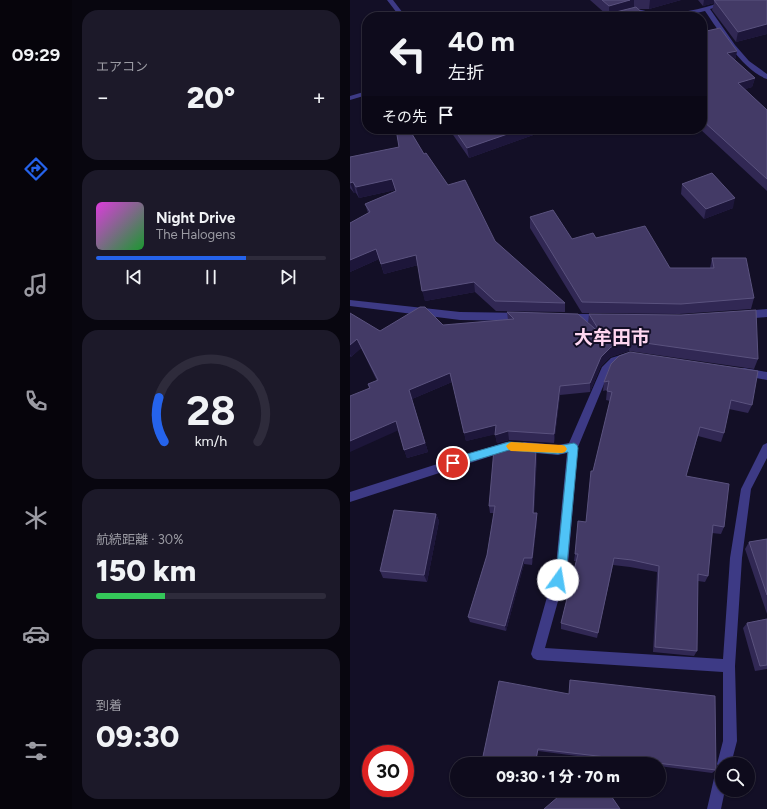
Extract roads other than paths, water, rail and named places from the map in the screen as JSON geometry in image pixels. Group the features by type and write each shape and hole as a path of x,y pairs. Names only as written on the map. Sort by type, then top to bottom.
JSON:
{"street":[{"path":"390,0 399,12"},
{"path":"692,12 739,0"},
{"path":"707,9 733,46 747,62 767,77"},
{"path":"350,98 362,94"},
{"path":"350,303 460,316 530,317"},
{"path":"730,316 767,313"},
{"path":"561,318 608,318"},
{"path":"637,357 629,356 614,361 605,370 574,448 562,565 537,654 729,666"},
{"path":"736,371 767,376"},
{"path":"350,497 509,446 558,450 574,448"},
{"path":"726,757 730,741 729,666 736,558 746,489 767,448"},
{"path":"714,809 717,797"}],"district":[{"name":"大牟田市","path":"612,337"}]}
